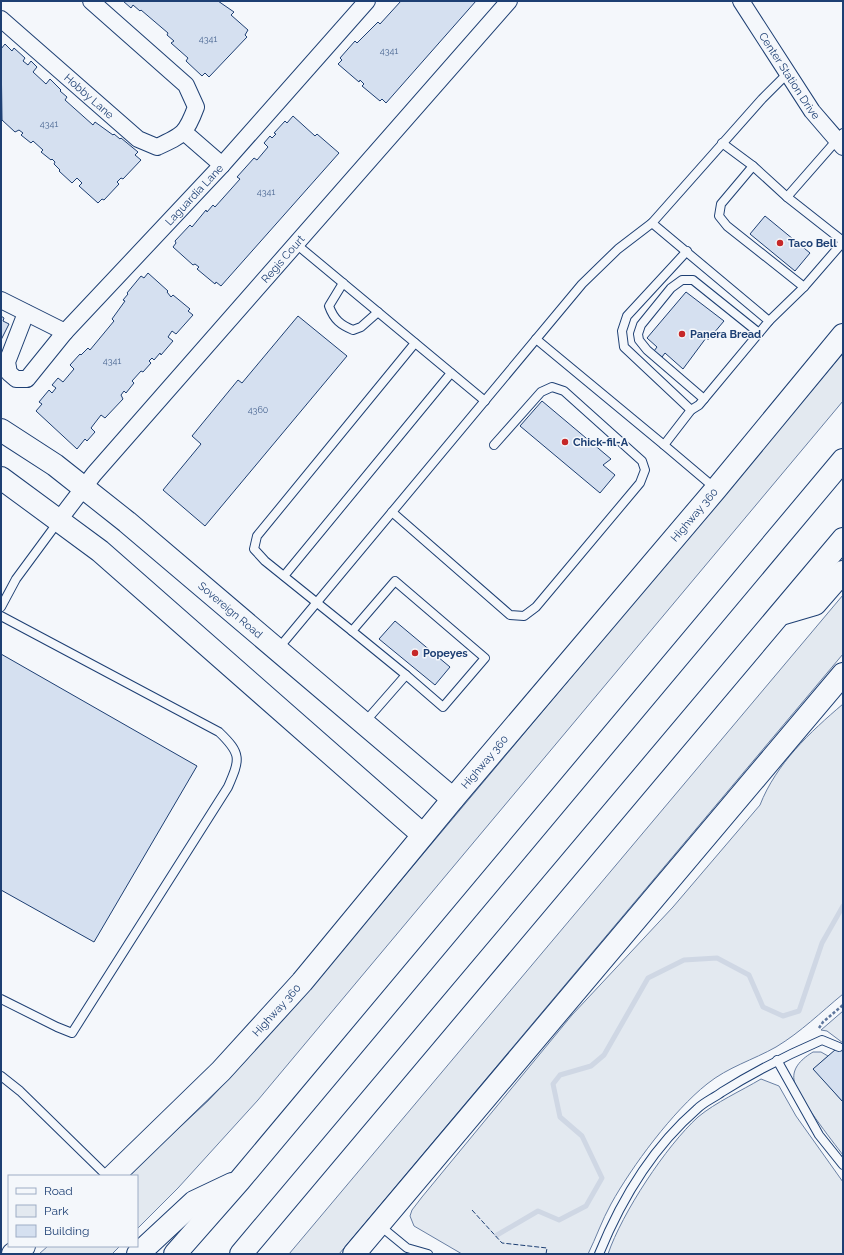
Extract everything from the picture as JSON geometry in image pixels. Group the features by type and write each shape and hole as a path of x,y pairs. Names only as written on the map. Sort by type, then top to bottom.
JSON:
{"main road":[{"name":"Highway 360","path":"114,1175 221,1071 291,994 453,799 716,489 843,335"},
{"name":"Sovereign Road","path":"1,430 55,465 453,799"},
{"path":"175,1254 240,1180 843,460"},
{"path":"1,478 100,551 423,835"},
{"path":"241,1254 843,539"},
{"path":"780,614 815,604 843,572"},
{"path":"354,1254 843,674"},
{"path":"138,1254 194,1202 240,1180"},
{"path":"13,1254 23,1247"}],"street":[{"path":"91,1 186,85 196,108 188,127 184,132 222,165"},
{"name":"Laguardia Lane","path":"26,313 7,362 9,373 16,379 27,379 65,332 222,165 367,1"},
{"name":"Regis Court","path":"59,520 83,488 509,1"},
{"name":"Center Station Drive","path":"741,1 812,111 841,140"},
{"name":"Hobby Lane","path":"1,19 138,139 157,146 180,136 184,132"},
{"path":"1,300 65,332"}],"lane":[{"path":"277,650 582,284 618,249 652,223 762,98 787,74"},
{"path":"787,197 841,140"},
{"path":"664,445 691,410 704,399 769,321 804,287 843,242 787,197 753,166 722,143"},
{"path":"753,166 722,204 719,216 727,226 804,287"},
{"path":"652,223 769,321"},
{"path":"296,244 484,401"},
{"path":"687,251 627,316 622,332 624,348 691,410"},
{"path":"704,399 647,350 639,340 638,334 641,324 661,300 676,283 688,279 693,280 760,333"},
{"path":"343,283 329,306 332,316 342,325 354,330 361,327 378,312"},
{"path":"536,339 716,489"},
{"path":"352,631 395,581 485,658 443,706 265,561 254,548 257,536 415,343"},
{"path":"284,576 452,373"},
{"path":"392,512 510,615 524,616 536,607 640,483 645,470 642,461 564,391 552,387 541,392 494,446"},
{"path":"1,607 16,579 59,520"},
{"path":"1,616 219,732 234,747 237,766 228,788 72,1033 1,999"},
{"path":"364,724 406,675"},
{"path":"599,1254 612,1221 640,1173 664,1141 697,1108 746,1077 809,1045 822,1040 839,1047"},
{"path":"777,1060 819,1135 843,1165"},
{"path":"1,1076 20,1091 106,1175"},
{"path":"378,1224 407,1248 428,1254"}],"path":[{"path":"809,1045 823,1022 843,1005"}],"green space":[{"path":"843,353 843,401 258,1100 178,1188 138,1228 138,1175 128,1175 208,1101 249,1057 382,903"},
{"path":"843,595 843,654 339,1254 289,1254"},
{"path":"843,704 843,994 785,1041 767,1052 723,1073 694,1095 667,1124 630,1173 608,1210 588,1254 462,1254 414,1226 410,1216 412,1210 422,1197 572,1015 673,907 760,805 775,776 806,737"},
{"path":"843,1011 843,1043 827,1031 821,1030"},
{"path":"813,1052 821,1052 828,1056 814,1069 843,1102 843,1155 808,1107 796,1087 794,1075 796,1067 802,1060"},
{"path":"761,1079 779,1086 796,1116 843,1182 843,1254 608,1254 623,1219 634,1200 672,1145 698,1117 713,1106"},
{"path":"47,1247 119,1247 112,1254 39,1254"}],"building":[{"path":"123,1 218,1 234,12 231,15 248,30 245,35 247,37 209,77 205,73 202,76 186,61 188,58 171,43 174,41 167,35 168,33 141,10 140,11 133,5 131,8"},
{"path":"401,1 476,1 386,103 382,99 380,101 362,86 364,84 360,80 359,82 338,64 342,60 340,58 355,41 357,43 378,22 380,24"},
{"path":"5,44 12,51 14,48 25,58 23,61 28,65 31,61 37,67 33,72 46,84 50,79 67,97 65,100 93,125 95,122 113,135 114,134 120,139 121,138 138,152 135,155 141,160 123,179 121,178 117,182 119,184 104,200 102,199 98,203 79,186 82,183 77,178 72,183 59,171 60,170 54,164 55,162 41,152 43,150 33,141 31,143 21,135 23,133 19,130 15,132 2,120 1,49"},
{"path":"293,116 315,136 317,134 339,153 221,286 216,282 215,284 197,269 199,267 195,264 193,265 173,247 176,243 175,241 190,225 192,227 206,210 207,212 213,205 215,207 240,179 237,177 254,158 257,160 268,147 264,143 270,136 272,138 276,134 274,133 285,121 287,123"},
{"name":"Taco Bell","path":"765,216 810,253 795,271 750,234"},
{"path":"148,273 168,291 167,292 171,297 173,295 190,309 188,311 193,315 176,334 172,331 168,337 173,341 161,355 160,353 154,360 152,358 149,361 151,363 132,381 134,383 126,393 124,391 121,395 123,399 105,418 101,415 91,428 95,432 87,441 85,439 77,449 36,411 42,404 39,402 49,390 52,393 56,388 52,385 58,378 63,382 74,369 70,365 88,348 90,350 114,321 112,319 125,301 123,300 128,294 127,293 141,276 144,278"},
{"name":"Panera Bread","path":"686,292 724,321 708,340 706,338 683,369 665,353 662,357 654,351 657,347 647,338"},
{"path":"1,316 4,318 3,321 9,324 1,340"},
{"path":"298,316 347,356 205,526 163,490 201,444 192,436 238,380 242,383"},
{"name":"Chick-fil-A","path":"542,401 611,459 603,465 615,475 600,493 520,426"},
{"name":"Popeyes","path":"395,621 450,667 435,685 379,639"},
{"path":"1,654 197,766 94,942 1,890"},
{"path":"843,1043 843,1102 813,1069"}],"waterway":[{"path":"497,1235 538,1211 559,1220 586,1206 602,1178 582,1136 560,1117 553,1084 560,1075 591,1066 604,1055 648,978 684,960 717,958 749,975 763,1007 783,1016 799,1011 822,943 843,906"}],"fence":[{"path":"472,1210 502,1243 547,1248 546,1254"}],"place":[{"name":"Taco Bell","path":"780,243"},
{"name":"Panera Bread","path":"682,334"},
{"name":"Chick-fil-A","path":"565,442"},
{"name":"Popeyes","path":"415,653"}]}
